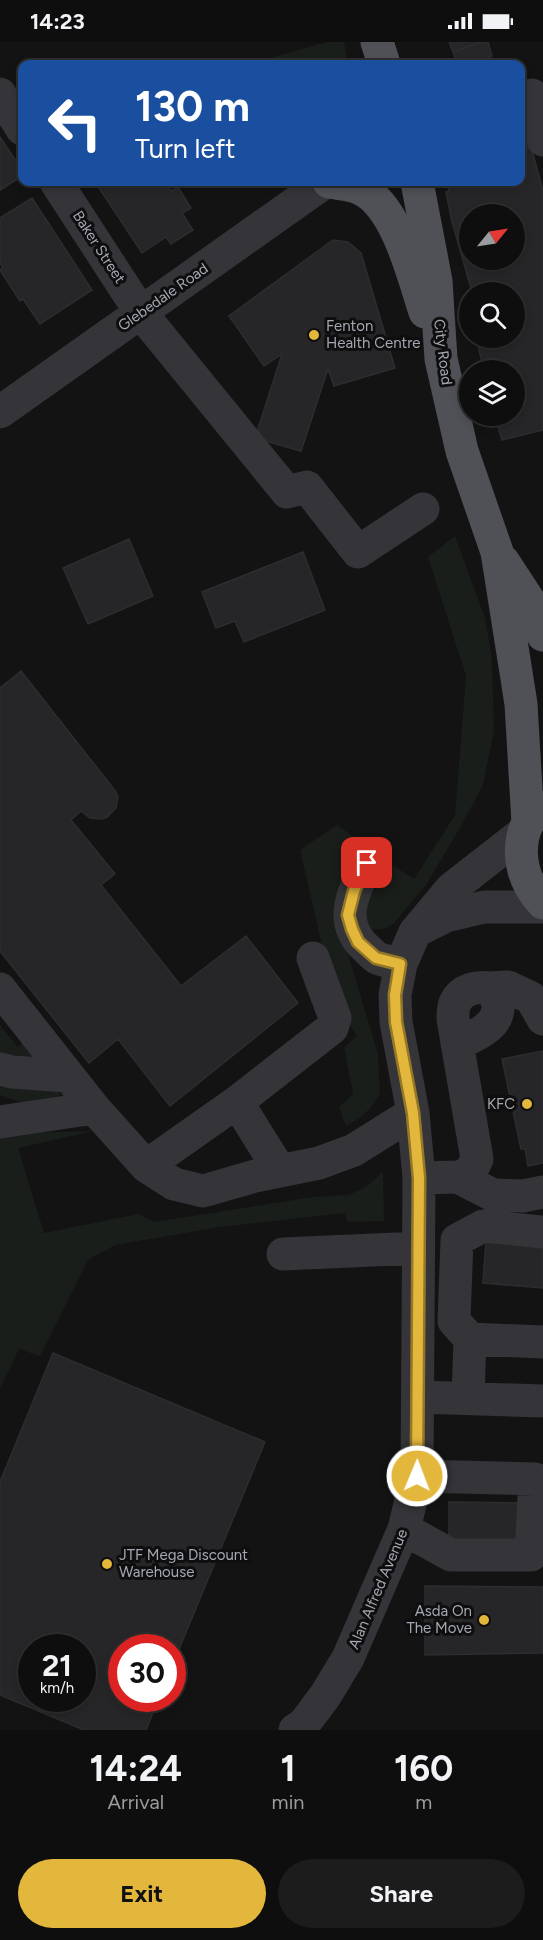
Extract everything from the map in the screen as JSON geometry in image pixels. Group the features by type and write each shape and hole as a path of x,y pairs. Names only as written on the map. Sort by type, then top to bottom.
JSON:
{"main road":[{"path":"378,42 383,60"},
{"path":"349,186 360,188 376,200 398,232 441,359"},
{"name":"City Road","path":"418,186 436,281 441,359 462,451 498,552 520,704 532,820 521,855 522,869 531,889 543,905"},
{"name":"City Road","path":"498,552 535,610 543,635"}],"street":[{"path":"0,94 18,123"},
{"path":"532,95 543,140"},
{"name":"Baker Street","path":"59,186 141,313 287,492 307,487 358,552 423,509"},
{"name":"Glebedale Road","path":"0,412 321,186"},
{"name":"Alan Alfred Avenue","path":"295,1730 304,1724 325,1696 348,1658 404,1529 417,1476 419,1178 413,1113 396,1022 395,995 400,964 415,932 451,889 532,820"},
{"path":"367,863 354,891 348,915 352,929 358,942 376,958 400,964"},
{"path":"415,932 446,916 484,907 543,905"},
{"path":"146,1166 237,1102 332,1028 335,1018 313,958"},
{"path":"419,1178 458,1178 470,1173 477,1159 453,1019 455,1004 464,993 478,986 508,987 531,998 543,1019"},
{"path":"0,989 94,1108 146,1166 174,1185 203,1191 319,1163 354,1150 413,1113"},
{"path":"0,1069 68,1076"},
{"path":"237,1102 280,1171"},
{"path":"0,1122 94,1108"},
{"path":"458,1178 493,1195 523,1196 543,1192"},
{"path":"543,1232 483,1226 457,1240 454,1322 470,1339 543,1342"},
{"path":"283,1254 418,1248"},
{"path":"468,1398 470,1339"},
{"path":"419,1397 543,1401"},
{"path":"404,1529 451,1555 531,1554 535,1479 417,1476"}],"shaded area":[{"path":"327,42 344,42 347,60 262,60"},
{"path":"455,536 485,618 492,661 494,731 483,785 426,885 394,923 378,930 372,929 368,928 365,910 369,893 386,861 414,879 455,815 466,676 428,557"},
{"path":"337,825 365,845 343,882 340,927 378,1054 380,1094 360,1118 346,1126 339,1107 353,1094 344,1047 357,1036 339,1010 321,963 321,941 300,850"},
{"path":"0,1025 18,1047 28,1039 45,1061 0,1062"},
{"path":"0,1078 60,1090 59,1098 31,1105 0,1095"},
{"path":"94,1131 18,1148 44,1233 138,1214 154,1222 313,1197 349,1195 367,1186 383,1172 384,1221 347,1222 345,1213 220,1227 115,1245 88,1260 40,1356 19,1349 0,1389 0,1136 19,1133"}],"building":[{"path":"449,42 482,42 453,52"},
{"path":"488,42 492,56 483,60 456,60 453,52"},
{"path":"526,128 543,191 543,430 502,440 498,426 525,426 525,360 482,360 478,348 525,348 525,282 469,282 466,270 525,270 525,204 459,204 459,246 446,192 449,191 448,186 525,186"},
{"path":"0,137 18,164 18,179 0,190"},
{"path":"98,186 168,186 171,191 178,187 191,208 182,213 193,230 171,244 166,237 142,253"},
{"path":"32,198 92,290 40,324 23,299 20,301 0,270 3,267 0,263 0,218"},
{"name":"Fenton Health Centre","path":"333,240 348,242 361,253 395,368 334,386 328,369 301,451 255,438 282,354 264,366 229,316"},
{"path":"129,539 153,596 88,624 63,568"},
{"path":"303,552 325,610 244,642 235,621 216,628 202,592"},
{"path":"21,671 116,792 118,797 116,808 107,817 90,818 81,811 71,820 115,874 101,885 181,986 246,936 298,1003 170,1106 118,1039 89,1063 0,951 0,688"},
{"name":"KFC","path":"543,1051 543,1163 528,1166 525,1149 521,1149 502,1059"},
{"path":"486,1240 543,1245 543,1288 483,1283"},
{"name":"JTF Mega Discount Warehouse","path":"53,1353 265,1442 185,1634 108,1634 108,1712 153,1712 146,1730 84,1730 41,1712 96,1712 96,1634 18,1634 18,1702 0,1695 0,1482"},
{"path":"449,1502 543,1503 543,1543 449,1542"},
{"name":"Asda On The Move","path":"425,1586 543,1587 543,1653 425,1655"}],"place":[{"name":"Fenton Health Centre","path":"314,335"},
{"name":"KFC","path":"527,1104"},
{"name":"JTF Mega Discount Warehouse","path":"107,1564"},
{"name":"Asda On The Move","path":"484,1620"}],"route":[{"path":"367,863 354,891 348,915 358,942 376,958 400,964 395,995 396,1022 413,1113 419,1178 417,1476"}]}
